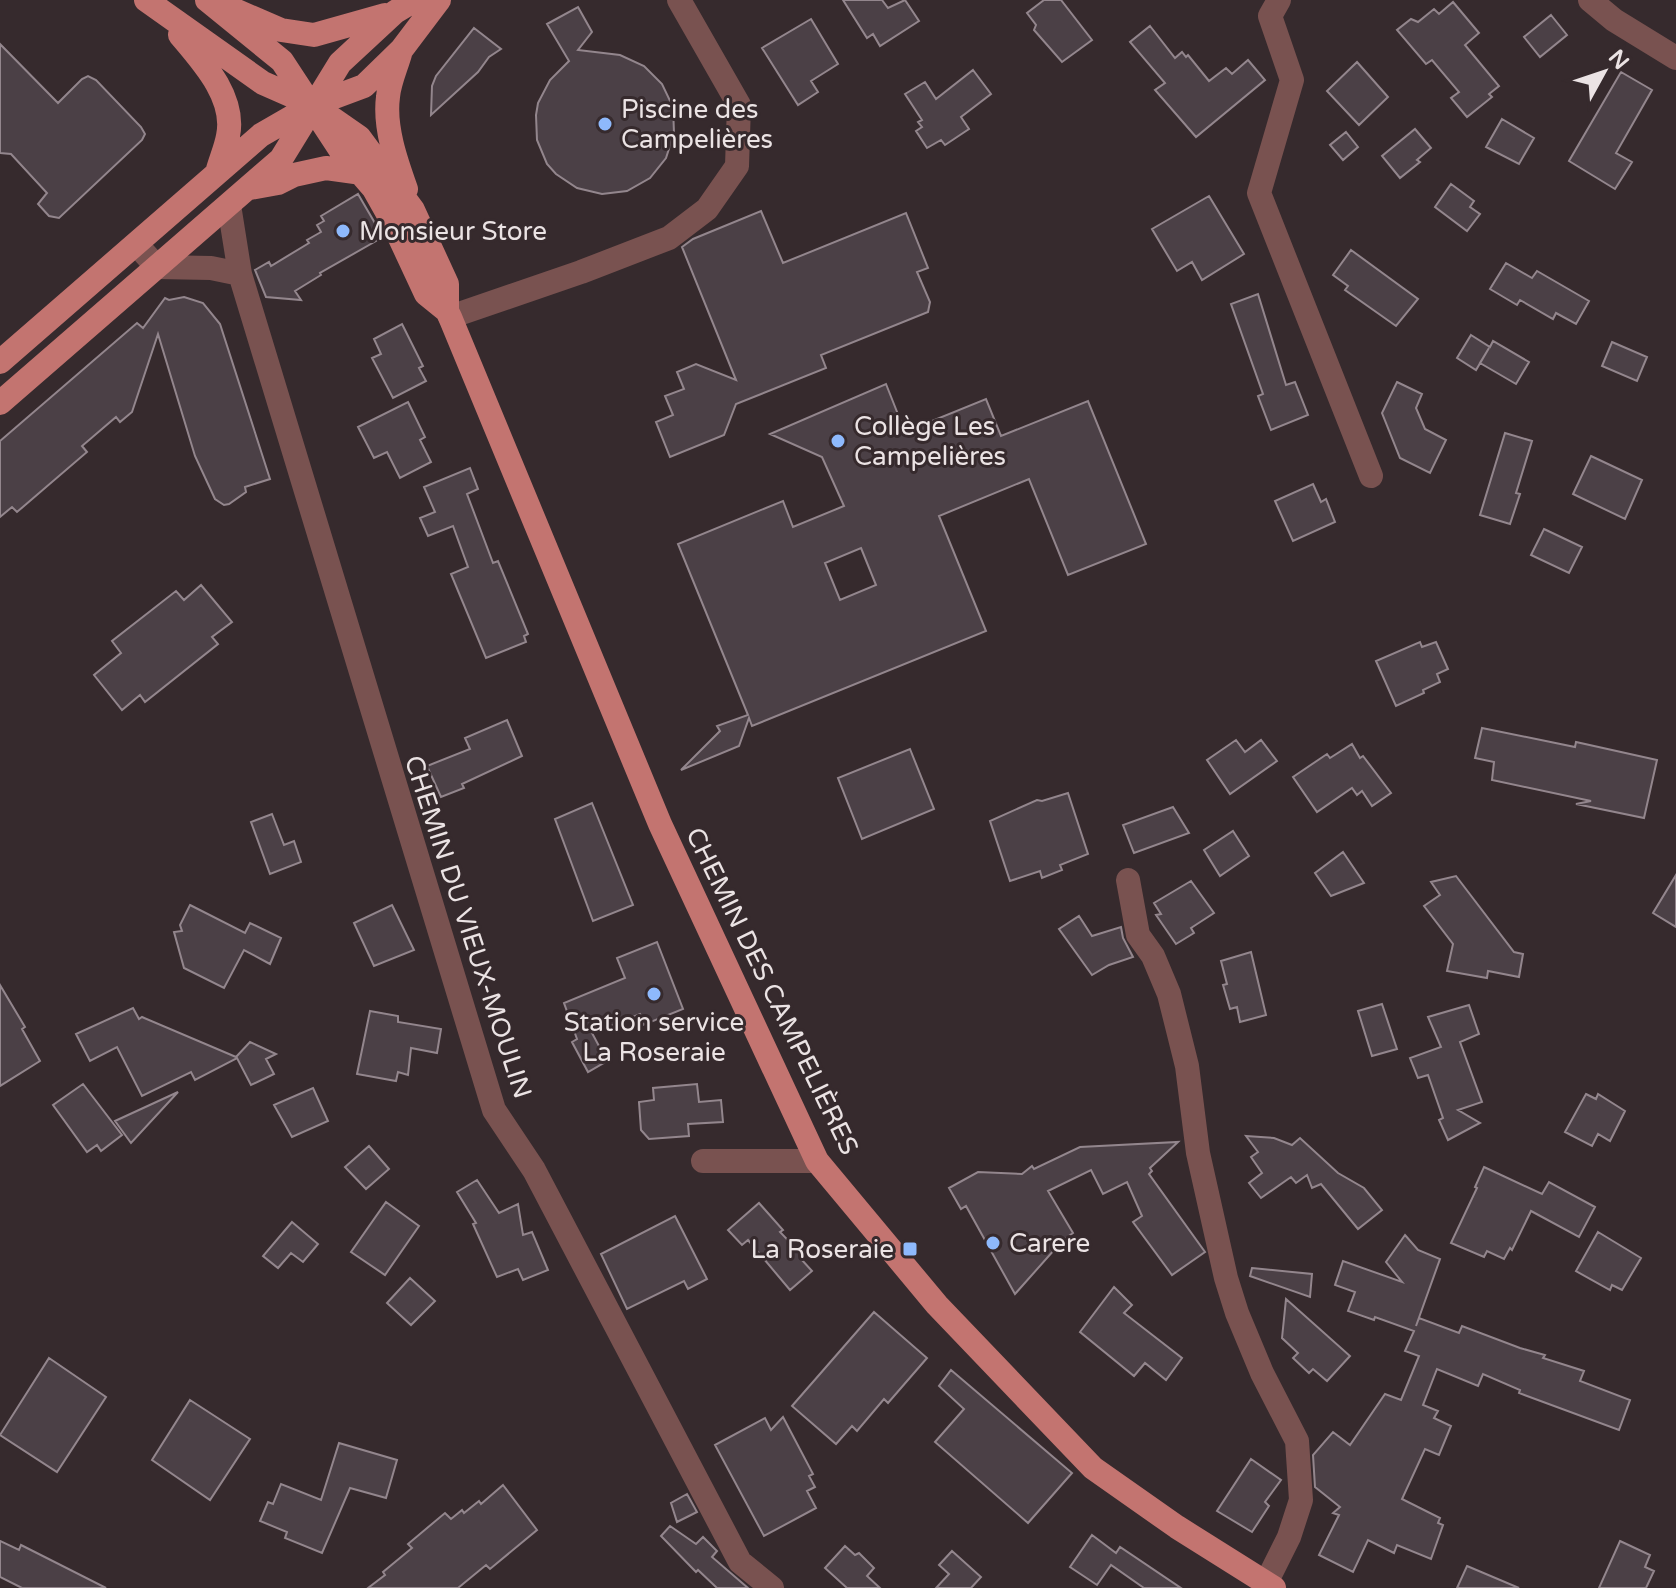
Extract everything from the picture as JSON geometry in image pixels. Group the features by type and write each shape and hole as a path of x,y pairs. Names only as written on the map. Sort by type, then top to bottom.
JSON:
{"main road":[{"path":"209,0 281,30 314,35 405,6"},
{"path":"209,0 282,61 313,105"},
{"path":"0,362 261,135 313,105 364,86 402,49 439,0"},
{"path":"150,3 263,83 313,105"},
{"path":"150,3 200,58 227,102 229,133 215,177"},
{"path":"0,403 281,159 349,52 405,6"},
{"path":"402,49 388,95 387,117 397,162 413,210"},
{"name":"CHEMIN DES CAMPELIÈRES","path":"313,105 341,151 362,173 392,221 426,294 448,314"},
{"name":"CHEMIN DES CAMPELIÈRES","path":"313,105 359,137 413,210 447,284 448,314 660,824 817,1161 937,1305 1093,1468 1177,1527 1270,1585"},
{"path":"248,188 278,183 294,175 326,168 362,173"}],"street":[{"path":"448,314 581,272 669,238 707,209 737,166 739,105 679,0"},
{"path":"1279,0 1270,16 1292,80 1259,193 1371,476"},
{"path":"1590,0 1614,20 1676,58"},
{"name":"CHEMIN DU VIEUX-MOULIN","path":"229,205 240,274 494,1110 534,1170 740,1562 772,1588"},
{"path":"137,245 157,267 211,268 240,274"},
{"path":"1128,880 1138,935 1153,956 1169,994 1187,1066 1198,1153 1226,1278 1262,1373 1297,1441 1301,1500 1270,1585"},
{"path":"703,1161 817,1161"}],"building":[{"path":"843,0 882,0 888,8 905,0 919,21 880,46 873,34 867,38"},
{"path":"1044,0 1061,0 1092,40 1062,62 1034,30 1036,25 1027,13"},
{"path":"1453,2 1479,33 1465,45 1499,86 1489,94 1492,97 1467,117 1451,98 1459,92 1432,60 1426,64 1397,30 1411,19 1418,22 1434,9 1439,14"},
{"name":"Piscine des Campelières","path":"578,7 592,32 578,50 620,55 644,66 662,84 673,107 674,133 666,158 650,178 627,191 602,194 577,188 547,164 537,140 538,103 550,80 569,61 547,24"},
{"path":"1551,15 1567,35 1540,57 1524,37"},
{"path":"811,19 838,64 811,81 818,92 798,105 762,48"},
{"path":"1150,26 1175,58 1182,52 1186,57 1188,55 1209,81 1226,68 1232,74 1248,60 1265,80 1196,137 1155,90 1165,83 1130,42"},
{"path":"474,28 501,49 489,57 478,72 431,115 432,86 436,76"},
{"path":"0,44 58,103 82,79 88,76 96,80 145,134 59,218 49,216 38,204 47,193 11,154 0,153"},
{"path":"1357,62 1388,97 1359,125 1327,91"},
{"path":"973,70 991,94 961,117 969,129 945,145 941,140 927,148 916,131 922,127 918,122 922,120 905,94 925,82 936,99"},
{"path":"1621,72 1652,90 1616,153 1632,162 1615,189 1569,161"},
{"path":"1502,119 1534,138 1519,164 1486,147"},
{"path":"1415,129 1431,148 1417,160 1420,162 1400,178 1382,156"},
{"path":"1346,132 1358,147 1343,160 1330,145"},
{"path":"1451,184 1474,201 1470,207 1480,214 1467,231 1435,207"},
{"path":"358,194 383,237 295,291 301,300 266,297 255,270 269,262 271,266 309,243 307,240 321,232 317,225 324,221 321,216"},
{"path":"1209,196 1244,254 1202,280 1192,262 1177,271 1152,229"},
{"path":"761,211 783,263 906,213 928,268 917,272 930,302 928,312 821,355 826,368 736,404 724,435 670,457 656,422 673,415 665,396 684,389 677,372 696,364 736,380 682,247 693,239"},
{"path":"1351,250 1418,299 1396,326 1345,290 1348,286 1333,275"},
{"path":"1506,263 1532,278 1537,271 1589,301 1576,324 1556,313 1553,319 1520,300 1517,305 1490,289"},
{"path":"1258,294 1286,385 1295,382 1308,415 1271,430 1258,396 1263,394 1231,304"},
{"path":"184,297 203,303 220,324 270,479 245,487 246,492 229,504 224,505 215,499 195,456 158,334 132,412 120,422 116,417 82,446 87,452 17,512 12,507 0,517 0,441 137,323 143,328 165,298"},
{"path":"402,324 423,366 419,368 426,381 393,398 372,358 381,354 374,339"},
{"path":"1471,335 1490,347 1493,341 1529,362 1516,384 1480,363 1476,370 1457,358"},
{"path":"1612,342 1647,357 1637,381 1602,366"},
{"path":"1397,382 1422,394 1416,408 1425,429 1446,440 1430,473 1400,458 1382,413"},
{"path":"886,384 905,432 986,399 1001,436 1088,401 1146,544 1068,575 1029,479 939,516 986,631 752,726 749,718 739,746 681,770 720,731 717,726 748,715 678,544 783,501 793,527 844,506 822,457 770,434","holes":["861,548 876,585 840,600 825,563"]},
{"path":"408,402 425,437 420,440 431,462 400,478 387,452 374,458 358,427"},
{"path":"1505,433 1532,441 1510,524 1480,515"},
{"path":"1591,456 1642,480 1625,519 1573,494"},
{"path":"470,468 478,489 467,494 493,563 498,561 528,634 524,636 526,642 486,658 451,574 468,567 453,526 428,536 420,518 435,512 424,487"},
{"path":"1313,484 1321,502 1326,499 1335,522 1293,541 1275,501"},
{"path":"1544,529 1582,547 1569,573 1531,555"},
{"path":"201,585 232,622 212,637 218,644 145,702 140,695 122,710 94,675 121,653 112,641 176,591 184,600"},
{"path":"1420,642 1422,647 1436,642 1448,669 1437,674 1440,682 1396,706 1376,661"},
{"path":"507,720 522,756 441,797 427,766 470,749 465,738"},
{"path":"1482,728 1575,747 1576,742 1657,760 1644,818 1576,804 1591,801 1492,780 1494,762 1475,758"},
{"path":"1236,740 1245,752 1261,740 1277,761 1230,794 1207,760"},
{"path":"1352,744 1360,758 1363,756 1391,793 1372,806 1362,791 1357,795 1352,788 1317,812 1293,777 1327,754 1330,758"},
{"path":"910,749 934,809 862,839 838,778"},
{"path":"1068,793 1088,854 1060,865 1062,870 1042,878 1040,871 1010,881 990,821 1037,800"},
{"path":"592,803 633,905 593,921 555,819"},
{"path":"1173,807 1189,833 1134,853 1123,825"},
{"path":"272,814 284,845 294,841 301,862 270,874 251,822"},
{"path":"1233,831 1249,856 1220,876 1204,850"},
{"path":"1343,852 1364,883 1331,896 1315,873"},
{"path":"1676,875 1676,927 1653,913"},
{"path":"1456,876 1514,952 1523,954 1519,977 1488,971 1487,978 1447,971 1453,944 1424,906 1440,895 1431,882"},
{"path":"1191,881 1214,913 1191,928 1194,933 1176,944 1156,915 1161,914 1154,903"},
{"path":"190,905 245,933 250,923 281,938 270,964 244,950 224,988 184,968 174,932 182,931 180,925"},
{"path":"392,905 414,950 374,966 354,923"},
{"path":"1079,916 1092,936 1121,927 1133,957 1092,975 1059,929"},
{"path":"657,942 683,1009 643,1025 640,1014 592,1033 607,1061 588,1072 572,1042 577,1039 564,1003 625,978 617,958"},
{"path":"1251,952 1266,1015 1240,1022 1237,1007 1230,1009 1223,985 1227,984 1221,961"},
{"path":"0,985 25,1027 22,1029 40,1061 0,1086"},
{"path":"1382,1004 1397,1049 1372,1056 1358,1011"},
{"path":"1469,1005 1479,1034 1460,1042 1482,1102 1458,1110 1480,1123 1448,1140 1439,1120 1443,1118 1428,1075 1418,1078 1410,1058 1441,1047 1428,1017"},
{"path":"133,1008 139,1019 142,1017 236,1057 250,1042 276,1054 266,1059 274,1074 251,1085 237,1058 195,1080 191,1072 142,1096 117,1047 90,1061 76,1034"},
{"path":"370,1011 398,1016 398,1022 441,1029 437,1053 411,1048 408,1075 398,1072 396,1081 357,1074"},
{"path":"83,1084 122,1135 101,1151 97,1145 87,1152 53,1105"},
{"path":"697,1084 699,1102 721,1100 723,1122 688,1124 689,1136 649,1139 641,1130 639,1102 654,1100 653,1088"},
{"path":"313,1088 328,1121 292,1137 274,1105"},
{"path":"178,1092 131,1143 115,1121"},
{"path":"1586,1094 1596,1099 1598,1094 1625,1111 1610,1141 1598,1134 1592,1146 1565,1132"},
{"path":"1246,1136 1274,1138 1292,1145 1300,1138 1338,1173 1364,1188 1382,1210 1358,1229 1321,1184 1312,1188 1307,1175 1296,1183 1291,1177 1261,1198 1249,1183 1262,1173 1251,1157 1258,1152"},
{"path":"1178,1142 1150,1168 1152,1171 1149,1174 1205,1252 1172,1275 1133,1222 1142,1216 1127,1182 1103,1194 1091,1170 1048,1191 1073,1233 1056,1245 1015,1294 966,1206 961,1209 949,1188 978,1172 1022,1174 1032,1166 1034,1169 1080,1147"},
{"path":"369,1146 389,1169 366,1189 345,1167"},
{"path":"1484,1167 1542,1194 1549,1182 1595,1207 1579,1237 1531,1211 1512,1250 1510,1248 1504,1259 1487,1251 1484,1257 1451,1243"},
{"path":"477,1180 499,1213 518,1204 523,1235 532,1232 548,1270 523,1280 518,1269 497,1277 473,1224 476,1223 457,1192"},
{"path":"386,1202 419,1226 385,1275 351,1252"},
{"path":"759,1203 812,1271 790,1290 748,1240 742,1245 728,1230"},
{"path":"675,1216 707,1279 688,1289 684,1281 627,1309 601,1254"},
{"path":"292,1222 318,1244 303,1262 291,1253 278,1268 263,1256"},
{"path":"1598,1232 1641,1258 1622,1290 1612,1285 1610,1290 1576,1271"},
{"path":"1405,1235 1418,1250 1440,1259 1416,1326 1419,1318 1459,1333 1462,1326 1584,1371 1580,1381 1630,1400 1619,1430 1519,1393 1520,1390 1483,1374 1478,1386 1437,1369 1423,1405 1438,1411 1434,1418 1451,1426 1439,1455 1425,1449 1402,1499 1440,1518 1438,1523 1443,1525 1431,1559 1397,1545 1394,1553 1368,1540 1353,1572 1319,1555 1339,1515 1333,1513 1340,1507 1315,1487 1313,1455 1333,1432 1350,1445 1385,1394 1401,1400 1419,1356 1405,1351 1414,1331 1348,1311 1355,1292 1335,1285 1343,1261 1402,1282 1386,1262"},
{"path":"1252,1268 1312,1274 1310,1297 1250,1276"},
{"path":"410,1278 435,1301 411,1325 387,1303"},
{"path":"1114,1287 1132,1305 1124,1313 1182,1358 1166,1380 1145,1363 1134,1376 1080,1332"},
{"path":"1286,1299 1350,1356 1327,1381 1313,1369 1309,1373 1293,1358 1298,1353 1282,1338"},
{"path":"874,1312 927,1358 888,1403 884,1399 857,1431 852,1426 836,1444 792,1406"},
{"path":"49,1358 106,1397 57,1472 0,1435"},
{"path":"951,1370 1072,1473 1028,1523 935,1442 964,1409 939,1386"},
{"path":"190,1400 250,1439 210,1500 152,1460"},
{"path":"783,1417 813,1474 809,1476 815,1487 807,1491 816,1508 764,1536 715,1445 765,1418 771,1430"},
{"path":"339,1443 397,1460 386,1498 350,1488 322,1553 285,1538 287,1532 260,1521 268,1502 273,1504 281,1484 321,1500"},
{"path":"1251,1459 1281,1480 1265,1502 1269,1506 1252,1532 1217,1511"},
{"path":"503,1485 537,1530 490,1569 486,1565 458,1588 368,1588 412,1548 408,1544 445,1513 451,1519 462,1510 464,1513 479,1501 481,1504"},
{"path":"687,1494 697,1512 677,1522 671,1503"},
{"path":"670,1526 696,1544 703,1537 717,1551 712,1557 748,1588 717,1588 698,1570 696,1572 661,1536"},
{"path":"1092,1535 1116,1553 1120,1547 1181,1588 1144,1588 1111,1565 1097,1585 1070,1567"},
{"path":"0,1541 19,1550 21,1545 106,1588 22,1588 0,1577"},
{"path":"1620,1541 1650,1555 1645,1567 1654,1571 1646,1588 1599,1588"},
{"path":"845,1546 855,1555 859,1553 874,1568 867,1576 880,1588 847,1588 825,1568"},
{"path":"952,1551 981,1577 971,1588 936,1588 949,1574 939,1565"},
{"path":"1467,1566 1519,1588 1457,1588"}],"place":[{"name":"Piscine des Campelières","path":"605,124"},
{"name":"Monsieur Store","path":"343,231"},
{"name":"Collège Les Campelières","path":"838,441"},
{"name":"Station service La Roseraie","path":"654,994"},
{"name":"Carere","path":"993,1243"},
{"name":"La Roseraie","path":"910,1249"}]}
